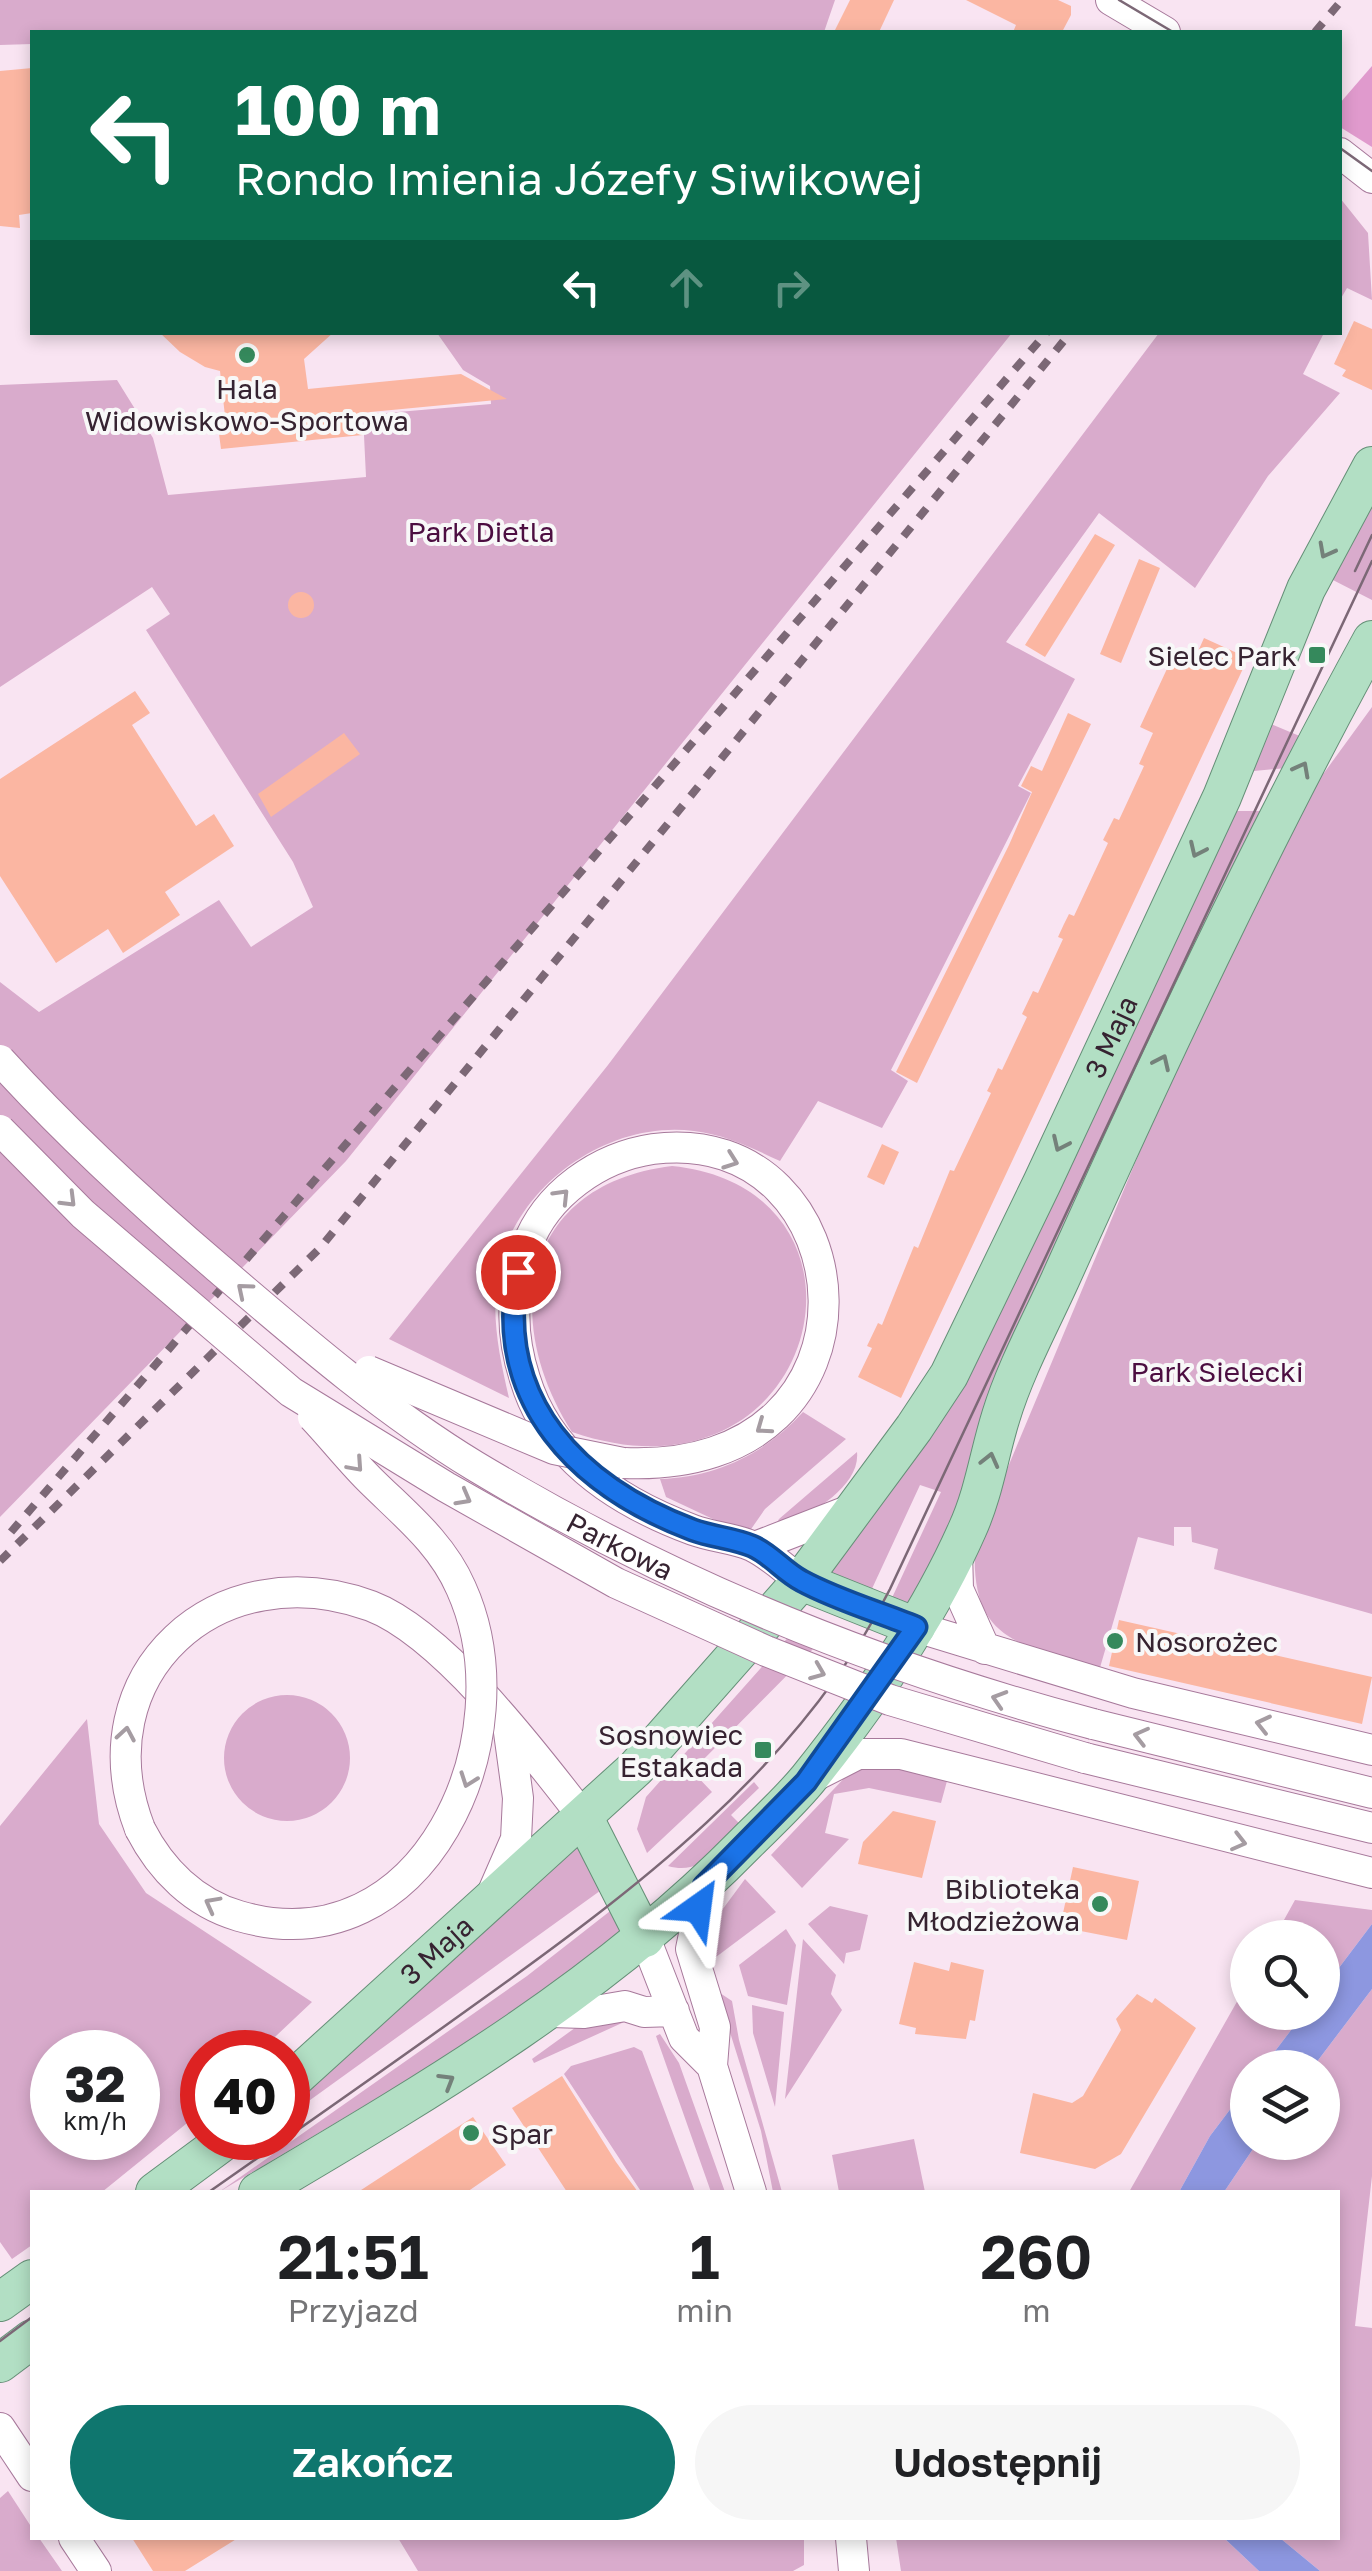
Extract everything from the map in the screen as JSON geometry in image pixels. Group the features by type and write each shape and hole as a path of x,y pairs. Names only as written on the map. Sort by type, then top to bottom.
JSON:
{"main road":[{"name":"3 Maja","path":"310,2064 584,1818 696,1705 801,1581 932,1401 972,1328 1222,796 1306,588 1372,466"},
{"name":"3 Maja","path":"645,1938 704,1886 806,1782 916,1627 957,1551 979,1499 1002,1412 1061,1277 1298,775 1372,640"},
{"path":"801,1581 916,1627"},
{"path":"261,2190 450,2080 551,2012 645,1938 584,1818"},
{"path":"158,2190 198,2160"},
{"path":"0,2302 30,2280"},
{"path":"0,2363 30,2340"}],"street":[{"path":"1111,0 1162,30"},
{"name":"Parkowa","path":"0,1060 116,1182 318,1353 474,1465 714,1592 910,1670 1093,1724 1372,1793"},
{"name":"Parkowa","path":"0,1130 83,1214 292,1392 446,1488 668,1607 890,1700 1085,1758 1372,1828"},
{"path":"318,1353 527,1439 598,1460 670,1463 715,1452 758,1432 792,1401 821,1340 825,1292 814,1246 781,1194 747,1167 689,1150 636,1152 596,1168 576,1182 532,1232 514,1293 519,1360 538,1410 559,1445 593,1478 695,1531 756,1547 801,1581"},
{"path":"292,1392 369,1479 427,1535 460,1586 483,1666 482,1732 472,1773 444,1829 402,1878 350,1911 312,1922 272,1923 209,1904 162,1864 140,1829 126,1787 123,1750 138,1691 176,1637 208,1614 248,1598 311,1594 371,1606 407,1625 508,1725 584,1818"},
{"path":"756,1547 854,1509"},
{"path":"957,1551 958,1589 985,1650"},
{"path":"916,1627 1134,1693 1372,1750"},
{"path":"489,1903 516,1839 518,1798 508,1725"},
{"path":"806,1782 858,1754 901,1754 1372,1874"},
{"path":"704,1886 692,1949 715,2028 712,2066 750,2190"},
{"path":"645,1938 684,2038 712,2066"},
{"path":"551,2012 584,2013 625,2006 644,2012 674,2011"},
{"path":"0,2428 30,2473"},
{"path":"75,2540 96,2571"},
{"path":"850,2540 854,2571"}],"green space":[{"path":"0,0 835,0 825,30 30,30 30,44 0,45"},
{"path":"1342,200 1368,233 1372,300 1347,288 1342,297"},
{"name":"Park Dietla","path":"438,335 1010,335 346,1161 0,1517 0,982 39,1012 219,900 251,947 313,907 293,862 146,630 170,614 152,587 0,687 0,385 117,380 153,438 168,495 366,477 363,415 491,404 490,386 463,370"},
{"path":"1157,335 1323,335 1303,374 1340,393 1268,476 1195,588 1099,513 1006,642 1075,679 1018,786 1031,793 891,1070 908,1081 882,1128 818,1101 780,1161 717,1136 662,1130 630,1136 571,1164 525,1210 499,1269 496,1318 509,1398 389,1339 608,1065"},
{"path":"1372,496 1372,600 1329,578"},
{"name":"Park Sielecki","path":"1372,707 1372,1614 1214,1569 1218,1549 1192,1542 1191,1527 1174,1527 1174,1546 1138,1537 1099,1671 1024,1645 991,1621 981,1603 975,1546 1186,1041 1316,768 1324,773"},
{"path":"1271,724 1302,737 1287,768 1254,771 1252,765"},
{"path":"1233,811 1264,811 967,1496 912,1609 891,1600 941,1492 920,1485 870,1593 824,1572"},
{"path":"672,1166 743,1188 787,1229 805,1283 800,1340 773,1392 724,1430 657,1446 572,1432 549,1389 536,1345 532,1302 539,1263 556,1228 583,1199 622,1178"},
{"path":"803,1412 846,1439 765,1509 747,1535 666,1497 660,1479 701,1474 738,1460 772,1440"},
{"path":"857,1452 856,1466 839,1491 798,1520 772,1532 779,1519"},
{"path":"792,1633 819,1643 692,1771 712,1792 647,1853 637,1829 646,1797"},
{"path":"287,1695 311,1700 332,1713 345,1734 350,1758 345,1782 332,1803 311,1816 287,1821 263,1816 242,1803 229,1782 224,1758 229,1734 242,1713 263,1700"},
{"path":"87,1719 99,1824 146,1893 312,2002 282,2030 180,2030 180,2129 160,2145 160,2030 30,2030 30,2160 142,2160 104,2190 30,2190 30,2246 12,2259 0,2242 0,1826"},
{"path":"887,1765 947,1781 941,1803 869,1788 834,1794 825,1833 849,1839 802,1888 771,1855 852,1770"},
{"path":"754,1782 759,1788 731,1815 743,1827 727,1843 700,1864 668,1866"},
{"path":"577,1846 604,1888 310,2100 310,2082"},
{"path":"745,1879 776,1912 708,1963 711,1925"},
{"path":"1295,1900 1372,1910 1372,1924 1340,1966 1340,1920 1284,1920"},
{"path":"830,1906 868,1915 860,1950 846,1953 844,1964 808,1924"},
{"path":"614,1908 628,1934 548,1997 310,2138 310,2128 527,1976"},
{"path":"786,1929 796,1945 787,2005 748,1996 739,1965"},
{"path":"803,1939 836,1975 831,1994 842,2010 785,2099"},
{"path":"1372,1989 1372,2176 1355,2326 1372,2328 1372,2571 1320,2571 1282,2540 1340,2540 1340,2190 1225,2190 1246,2160 1340,2160 1340,2050 1326,2050"},
{"path":"717,1991 732,2001 739,2040 781,2190 773,2190 761,2131"},
{"path":"752,2005 784,2012 775,2107 753,2033"},
{"path":"1230,2014 1230,2030 1291,2030 1276,2050 1230,2050 1230,2110 1210,2136 1180,2190 1130,2190"},
{"path":"633,2018 534,2063 532,2059 579,2025"},
{"path":"660,2034 679,2063 724,2190 710,2190 656,2036"},
{"path":"634,2047 642,2051 694,2190 640,2190 564,2074 571,2066"},
{"path":"914,2139 925,2190 839,2190 832,2155"},
{"path":"265,2160 273,2160 222,2190"},
{"path":"8,2491 30,2525 30,2540 40,2540 62,2571 0,2571 0,2498"},
{"path":"399,2540 804,2540 804,2565 793,2571 418,2571"},
{"path":"896,2540 1226,2540 1259,2571 901,2571"}],"shaded area":[{"path":"1372,66 1372,147 1342,128 1342,101"}],"water":[{"path":"1372,1924 1372,1989 1326,2050 1276,2050 1291,2030 1340,2030 1340,1966"},
{"path":"1230,2110 1230,2160 1246,2160 1225,2190 1180,2190 1210,2136"},
{"path":"1226,2540 1282,2540 1320,2571 1259,2571"}],"building":[{"path":"850,0 894,0 880,30 835,30"},
{"path":"966,0 1058,0 1071,6 1063,30 1014,30 1016,25"},
{"path":"30,68 30,213 19,215 20,228 0,226 0,71"},
{"path":"1354,321 1372,329 1372,390 1342,376 1346,370 1334,364"},
{"path":"162,335 331,335 304,359 308,389 461,374 507,399 360,413 363,435 221,449 218,426 226,425 220,371 180,352"},
{"path":"1095,534 1115,545 1045,657 1025,645"},
{"path":"1139,559 1160,568 1121,663 1100,654"},
{"path":"301,592 310,596 314,605 310,614 301,618 292,614 288,605 292,596"},
{"path":"1204,638 1248,658 901,1398 858,1377 872,1348 867,1346 878,1323 882,1325 914,1246 918,1248 950,1170 954,1171 991,1093 987,1091 998,1068 1002,1070 1027,1017 1022,1014 1033,991 1038,993 1063,939 1058,937 1064,924 1069,914 1074,916 1108,843 1103,840 1114,818 1119,820 1144,766 1139,764 1153,733 1140,727 1172,658 1191,667"},
{"path":"135,691 150,713 132,725 196,826 214,814 234,846 165,892 180,915 123,953 108,929 56,963 0,876 0,779"},
{"path":"1068,713 1091,724 917,1083 896,1072 1009,845 1032,792 1021,786 1031,766 1042,771"},
{"path":"344,733 360,754 271,817 258,794"},
{"path":"882,1144 899,1152 884,1185 867,1177"},
{"path":"1119,1620 1372,1677 1362,1724 1109,1666"},
{"path":"893,1811 936,1821 922,1878 858,1864 863,1842"},
{"name":"Biblioteka Młodzieżowa","path":"1073,1867 1139,1881 1127,1940 1060,1927"},
{"path":"914,1962 949,1971 951,1962 984,1970 975,2021 970,2020 966,2039 915,2034 916,2028 899,2024"},
{"path":"1137,1994 1152,2003 1155,1998 1196,2028 1121,2154 1095,2169 1020,2153 1033,2093 1072,2103 1083,2096 1121,2030 1116,2019"},
{"path":"562,2076 637,2190 566,2190 512,2108"},
{"path":"473,2117 506,2165 470,2190 361,2190"},
{"path":"133,2540 235,2540 185,2571 153,2571"}],"tram line":[{"path":"1119,0 1170,30"},
{"path":"1342,149 1372,171"},
{"path":"1355,571 1372,535"},
{"path":"212,2190 531,1964 650,1872 760,1770 809,1714 852,1654 890,1589 1372,561"},
{"path":"0,2341 30,2318"}],"railway":[{"path":"1317,30 1342,0"},
{"path":"11,1532 1044,335"},
{"path":"0,1561 320,1248 1069,335"}],"place":[{"name":"Hala Widowiskowo-Sportowa","path":"247,355"},
{"name":"Sielec Park","path":"1317,655"},
{"name":"Nosorożec","path":"1115,1641"},
{"name":"Sosnowiec Estakada","path":"763,1750"},
{"name":"Biblioteka Młodzieżowa","path":"1100,1904"},
{"name":"Spar","path":"471,2133"}],"route":[{"path":"518,1272 513,1316 527,1387 559,1445 575,1462 593,1478 654,1512 695,1531 756,1547 801,1581 916,1627 806,1782 704,1886 698,1908"}]}
